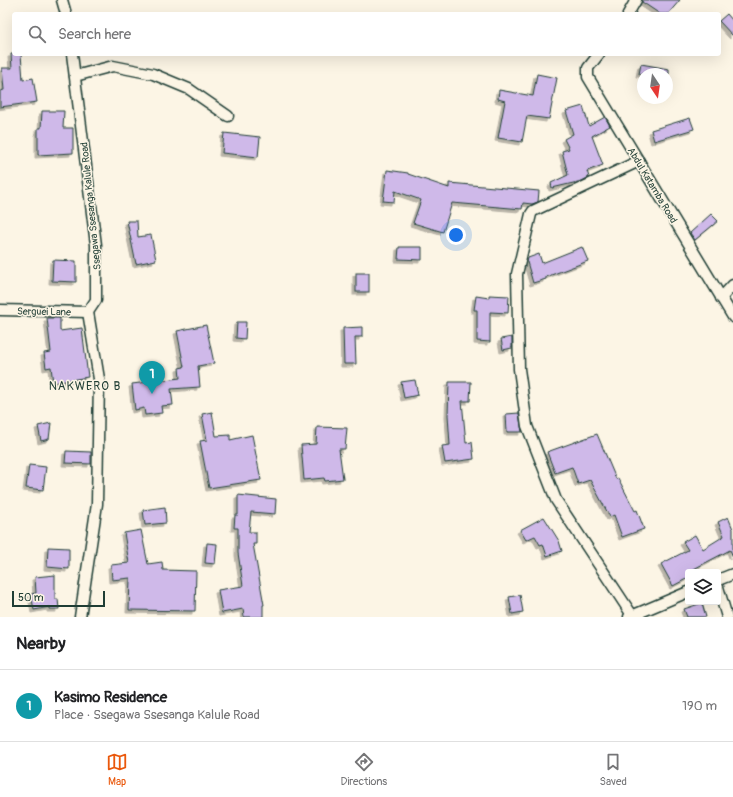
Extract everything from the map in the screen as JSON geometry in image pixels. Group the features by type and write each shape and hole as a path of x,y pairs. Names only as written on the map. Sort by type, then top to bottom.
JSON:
{"street":[{"path":"62,0 65,12"},
{"path":"629,12 636,0"},
{"name":"Ssegawa Ssesanga Kalule Road","path":"72,56 96,245 96,300 88,312"},
{"name":"Abdul Katamba Road","path":"597,56 588,68 588,77 733,317"},
{"path":"75,76 113,66 152,74 189,89 228,116"},
{"path":"639,161 533,211 530,214 517,274 519,369 527,426 556,500 630,616 685,593"},
{"path":"721,298 733,285"},
{"name":"Serguei Lane","path":"0,310 88,312"},
{"path":"80,617 97,504 99,379 88,312"},
{"path":"721,579 733,574"},
{"path":"721,597 727,617"}],"building":[{"path":"642,0 680,0 670,12 657,12 642,2"},
{"path":"727,14 733,21 733,36 721,23 721,19"},
{"path":"11,54 12,56 21,56 23,80 33,78 37,102 0,107 0,91 4,90 2,68 12,68"},
{"path":"641,64 663,68 640,68"},
{"path":"537,74 557,78 549,119 527,116 522,142 498,138 505,101 498,99 499,90 533,96"},
{"path":"583,106 589,126 605,117 610,126 592,136 603,165 587,171 589,177 582,181 552,188 551,183 568,175 562,151 569,149 564,139 573,134 566,111"},
{"path":"42,111 64,111 63,128 73,128 73,153 38,155 38,128 41,128"},
{"path":"690,118 694,129 654,141 651,130"},
{"path":"224,133 260,137 258,157 222,153"},
{"path":"387,170 408,173 449,188 449,183 539,191 538,202 532,204 523,203 522,209 452,203 443,232 413,223 421,200 395,191 394,202 383,201"},
{"path":"711,214 718,221 695,240 690,233"},
{"path":"127,221 137,221 138,237 151,235 156,260 136,264"},
{"path":"399,247 422,247 422,260 398,259"},
{"path":"582,247 588,261 533,283 527,262 528,258 539,254 542,263"},
{"path":"53,260 76,261 76,282 52,281"},
{"path":"356,273 369,273 369,292 356,292"},
{"path":"489,295 509,296 508,313 490,312 490,342 477,341 477,310 474,310 476,296 489,298"},
{"path":"47,318 60,318 60,331 82,328 88,377 53,383 51,367 46,368 44,353 51,352"},
{"path":"237,322 246,322 245,339 236,338"},
{"path":"206,325 214,363 198,366 200,387 171,389 173,405 161,406 162,413 145,415 144,408 135,410 132,384 180,378 179,368 184,367 177,331"},
{"path":"362,327 362,337 355,337 356,364 344,364 343,328"},
{"path":"512,337 512,348 503,350 501,339"},
{"path":"415,380 418,395 404,398 401,382"},
{"path":"449,382 471,382 470,401 462,401 466,443 472,442 474,459 445,463 442,446 450,445 448,415"},
{"path":"212,412 216,436 230,435 230,440 252,435 261,480 209,488 200,441 207,440 202,414"},
{"path":"519,413 522,432 507,432 506,414"},
{"path":"51,423 49,439 41,441 38,426"},
{"path":"317,427 347,428 345,449 339,449 343,479 325,481 324,478 304,480 301,445 316,444"},
{"path":"597,434 616,479 618,478 635,511 637,510 644,529 622,537 614,515 610,517 590,480 578,484 572,467 555,473 547,452"},
{"path":"66,451 91,452 91,464 65,463"},
{"path":"29,465 46,467 43,490 26,488"},
{"path":"238,495 276,499 275,514 251,512 249,532 256,532 256,544 253,544 264,605 263,617 244,617 243,609 222,613 218,590 243,586 238,553 238,528 234,528 235,515 238,515"},
{"path":"165,507 166,523 145,525 143,510"},
{"path":"544,517 559,541 562,551 547,556 543,544 540,545 535,536 526,540 520,530"},
{"path":"728,517 733,529 733,557 730,550 694,569 685,569 685,580 673,586 661,564 688,550 683,542 695,535 703,549 724,536 718,522"},
{"path":"141,530 148,564 162,562 163,570 196,571 195,611 129,610 130,578 112,580 111,565 129,563 124,533"},
{"path":"207,543 217,544 215,564 205,563"},
{"path":"48,547 69,548 69,569 47,567"},
{"path":"55,575 55,599 58,599 59,609 50,609 50,607 34,610 31,594 36,593 35,577"},
{"path":"520,595 523,612 512,614 509,597"},
{"path":"696,605 703,605 706,617 687,617 684,609"}],"place":[{"name":"Kasimo Residence","path":"152,394"}],"district":[{"name":"NAKWERO B","path":"85,386"}]}
